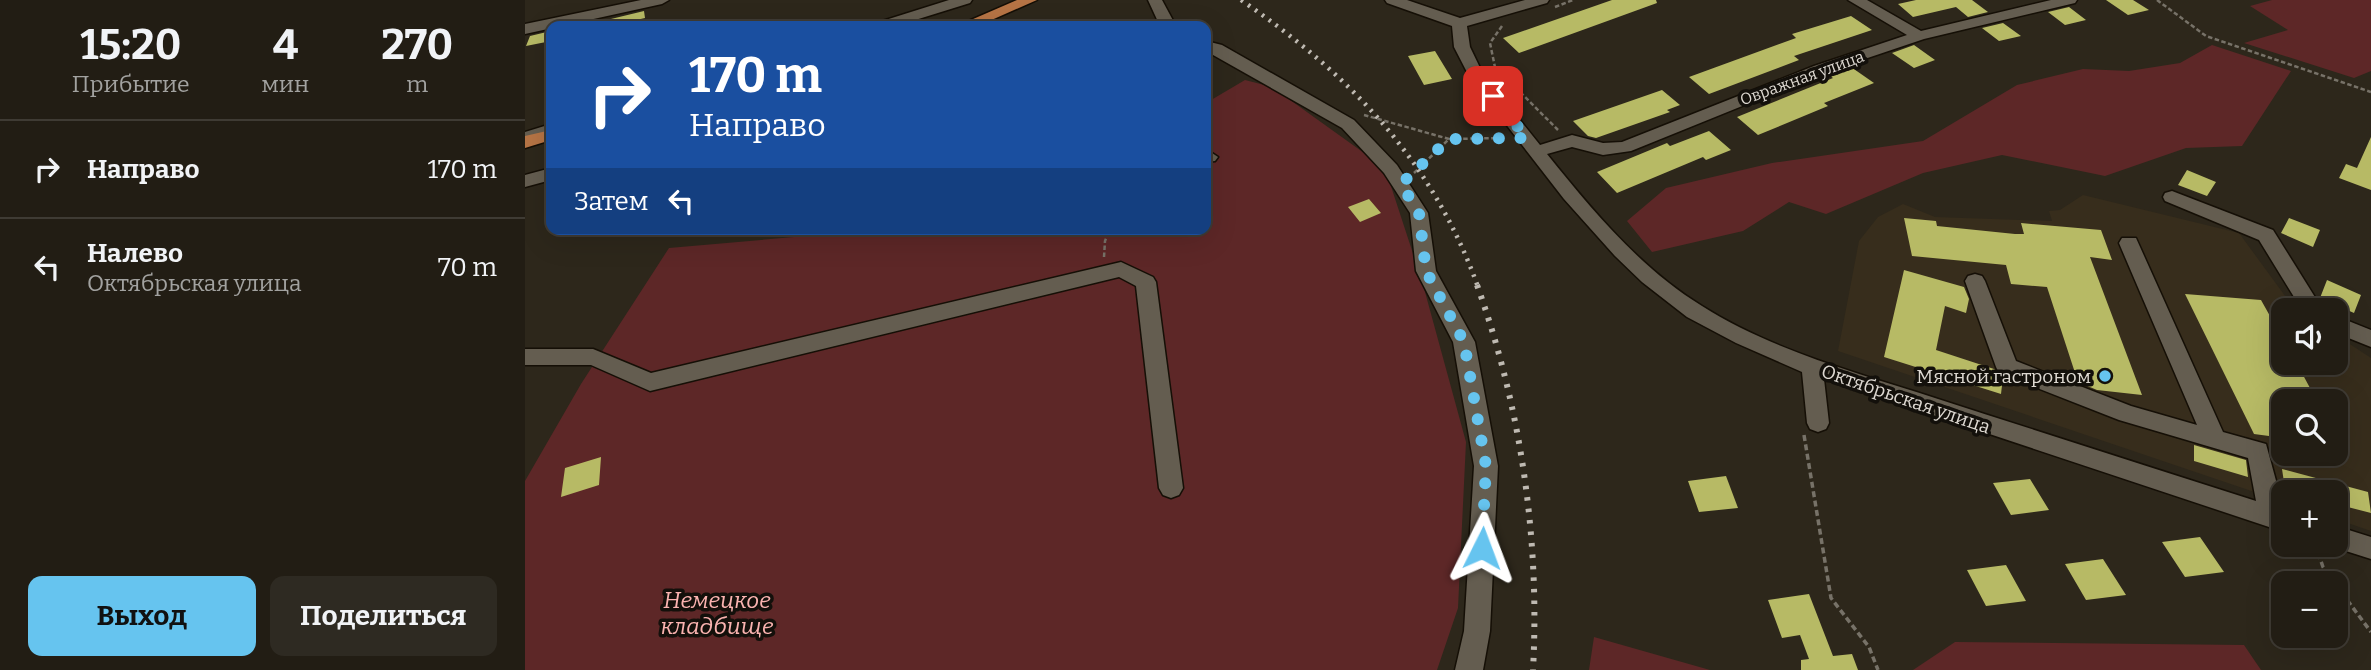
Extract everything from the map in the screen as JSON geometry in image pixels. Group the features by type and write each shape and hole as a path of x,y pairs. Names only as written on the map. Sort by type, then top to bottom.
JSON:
{"main road":[{"path":"978,21 1030,0"},
{"path":"525,140 546,136"}],"street":[{"path":"556,21 623,4 662,0"},
{"path":"897,21 965,0"},
{"path":"1155,0 1166,21"},
{"path":"1392,0 1420,4 1459,23 1546,4"},
{"path":"1856,0 1919,36"},
{"name":"Овражная улица","path":"1572,141 1603,149 1625,147 1820,69 1919,36 2070,0"},
{"name":"Октябрьская улица","path":"1459,23 1462,47 1468,61 1533,145 1613,244 1644,274 1681,303 1744,338 1812,367 2271,517"},
{"path":"525,29 546,24"},
{"path":"1211,47 1348,124 1391,169 1419,213 1426,271 1464,342 1486,466 1477,631 1469,670"},
{"path":"525,140 546,131"},
{"path":"1533,145 1572,141"},
{"path":"525,181 546,175"},
{"path":"2172,197 2266,235 2305,298"},
{"path":"2129,243 2215,439"},
{"path":"525,358 593,357 650,382 1121,269 1146,282 1171,488"},
{"path":"1975,281 2007,367 2127,414 2258,451 2271,498"},
{"path":"2348,329 2371,339"},
{"path":"1812,367 1818,423"},
{"path":"2348,541 2371,548"}],"path":[{"path":"1546,4 1573,0"},
{"path":"2157,0 2206,36 2371,92"},
{"path":"1503,26 1493,33 1489,41 1497,77 1510,82 1545,121 1572,141"},
{"path":"1356,114 1380,118 1449,139 1533,145"},
{"path":"1401,184 1449,139"},
{"path":"1103,273 1108,235"},
{"path":"1818,423 1804,433 1831,598 1869,647 1878,670"},
{"path":"2348,600 2371,632"}],"shaded area":[{"path":"2083,195 2239,233 2287,298 2271,298 2271,375 2348,375 2348,343 2371,358 2371,531 2348,523 2348,480 2271,480 2271,498 1838,351 1859,241 1878,217 1903,204 1935,217 2052,221 2049,211 2060,210"}],"green space":[{"path":"2272,0 2371,0 2371,71 2354,78 2244,43 2288,30 2250,6"},
{"path":"2212,45 2291,71 2242,146 2186,148 2105,176 2002,155 1923,173 1826,214 1789,202 1743,231 1652,252 1627,221 1666,188 1772,163 1923,141 2017,85 2083,69 2129,71 2180,63"},
{"name":"Немецкое кладбище","path":"1245,80 1272,87 1385,168 1422,281 1466,442 1458,608 1437,670 525,670 525,481 581,384 669,248 794,237 1211,235 1211,100"},
{"path":"1594,637 1710,670 1589,670"},
{"path":"1955,642 2244,645 2261,670 1913,670"}],"building":[{"path":"1612,0 1656,0 1657,3 1519,53 1503,38"},
{"path":"1916,0 1972,0 1988,12 1968,17 1956,7 1913,17 1898,4"},
{"path":"2106,0 2133,0 2149,10 2128,15"},
{"path":"2069,7 2086,20 2065,25 2048,12"},
{"path":"644,11 645,18 603,21"},
{"path":"1851,16 1872,30 1794,56 1799,60 1709,94 1689,77 1796,38 1792,34"},
{"path":"2003,23 2021,36 1999,41 1982,28"},
{"path":"546,32 546,42 526,46 530,36"},
{"path":"1914,45 1935,60 1914,68 1892,53"},
{"path":"1435,51 1452,79 1424,85 1408,56"},
{"path":"1851,67 1874,83 1824,103 1828,106 1758,135 1737,117 1833,78 1829,75"},
{"path":"1662,90 1680,105 1667,110 1670,112 1596,138 1588,136 1573,121"},
{"path":"1709,131 1731,150 1706,160 1703,157 1617,193 1597,172 1667,143 1670,146"},
{"path":"2371,137 2371,190 2339,178 2346,164 2357,168"},
{"path":"2187,170 2216,182 2207,196 2178,185"},
{"path":"1369,199 1381,213 1360,222 1348,207"},
{"path":"1904,218 1936,221 1937,226 2015,234 2024,234 2021,223 2101,230 2112,260 2090,257 2142,395 2097,390 2078,382 2047,287 2011,284 2006,265 1912,256"},
{"path":"2289,218 2320,230 2313,247 2281,233"},
{"path":"1904,270 1964,287 1969,299 1966,313 1945,306 1936,350 1994,369 2003,377 2001,394 1884,357"},
{"path":"2327,280 2361,295 2354,313 2348,310 2348,298 2320,298"},
{"path":"2185,294 2261,300 2271,318 2271,375 2303,375 2311,389 2271,389 2271,436 2254,434"},
{"path":"2194,445 2246,460 2248,477 2194,461"},
{"path":"601,457 599,485 561,497 565,468"},
{"path":"2282,469 2323,480 2284,480"},
{"path":"1726,476 1738,508 1699,512 1688,481"},
{"path":"2030,479 2049,510 2011,515 1993,483"},
{"path":"2348,487 2368,492 2371,513 2348,507"},
{"path":"2200,537 2224,572 2185,577 2162,542"},
{"path":"2103,559 2126,595 2086,600 2065,564"},
{"path":"2006,565 2026,601 1986,606 1967,570"},
{"path":"1809,594 1833,656 1852,654 1858,670 1801,670 1801,660 1809,659 1800,635 1782,638 1768,600"}],"railway":[{"path":"1241,0 1317,58 1352,90 1383,124 1412,160 1437,199 1478,287"},
{"path":"1477,285 1505,378 1524,474 1533,572 1533,670"}],"place":[{"name":"Мясной гастроном","path":"2105,376"}],"route":[{"path":"1482,548 1486,466 1464,342 1426,271 1419,213 1401,184 1449,139 1527,138 1493,96"}]}
